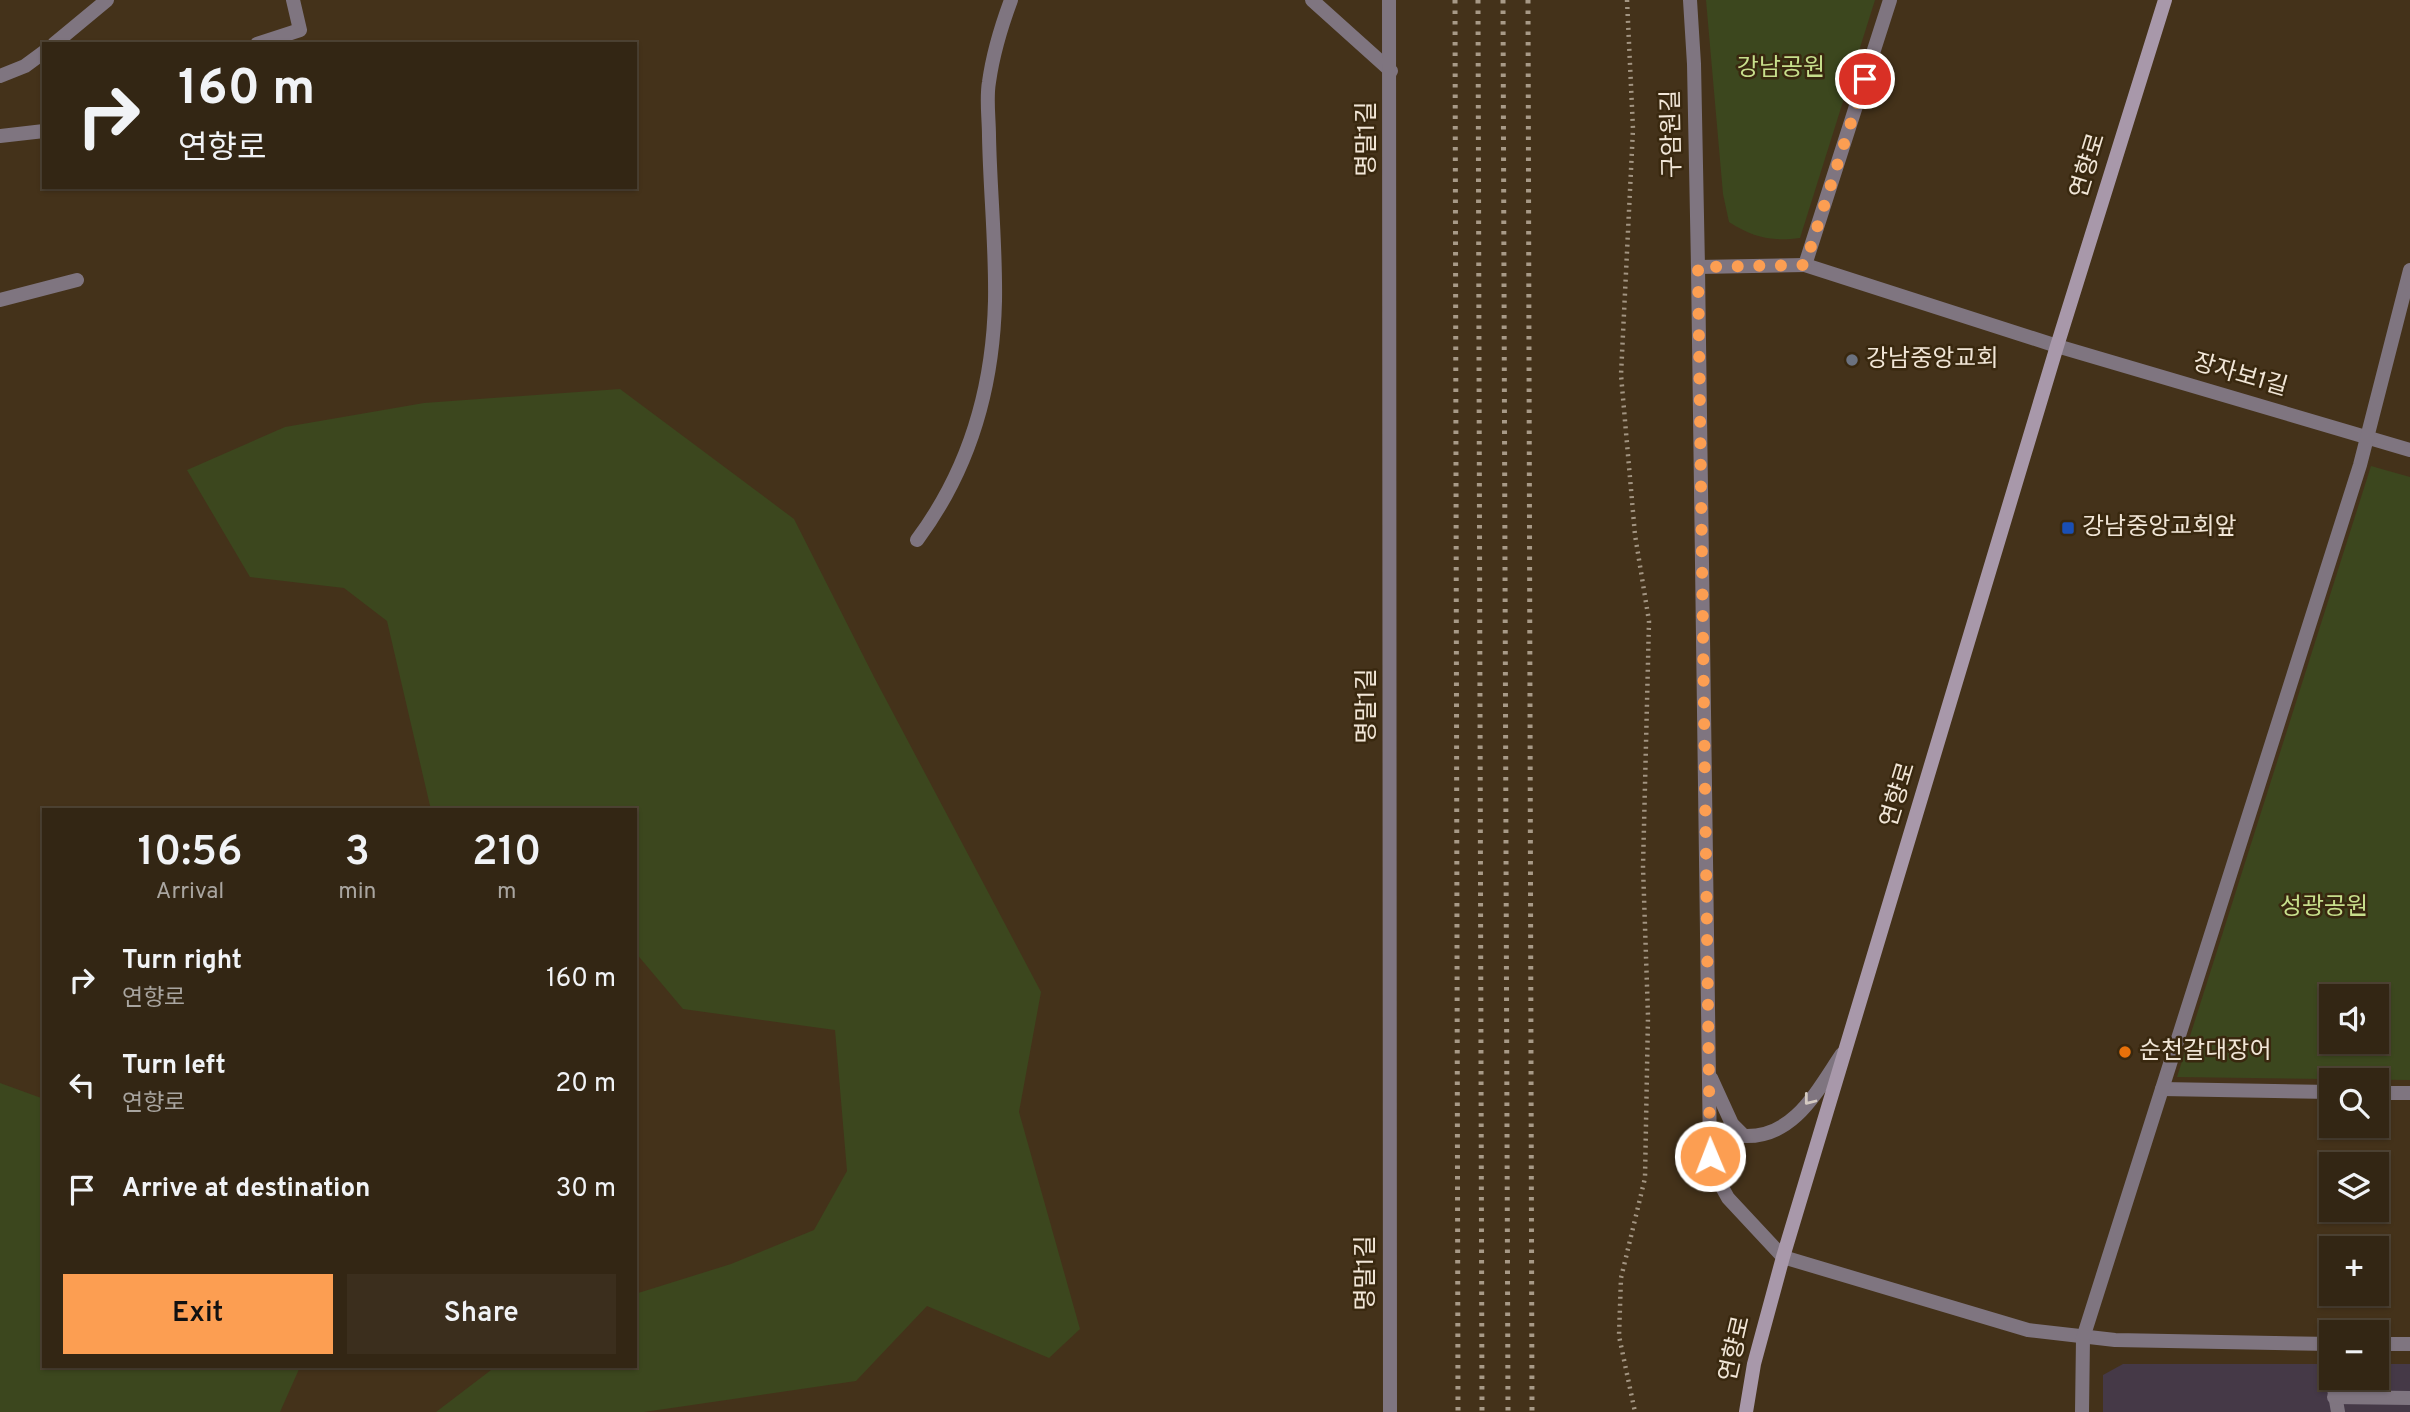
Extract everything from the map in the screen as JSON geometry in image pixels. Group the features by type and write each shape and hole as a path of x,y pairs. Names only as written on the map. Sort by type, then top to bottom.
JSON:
{"main road":[{"name":"연향로","path":"1746,1412 1754,1364 1783,1256 1849,1045 2057,346 2165,0"}],"street":[{"path":"56,42 107,0"},
{"path":"263,42 300,30 293,0"},
{"path":"917,540 944,504 983,403 992,349 995,299 988,85 996,42 1011,0"},
{"path":"1312,0 1391,71"},
{"name":"명말1길","path":"1389,0 1390,1412"},
{"name":"구암원길","path":"1690,0 1698,267"},
{"path":"1805,265 1890,0"},
{"path":"0,76 25,66 42,53"},
{"path":"0,136 42,131"},
{"path":"2057,346 1805,265 1698,267 1710,1156 1717,1178 1728,1198 1783,1256 2028,1330 2083,1338 2319,1344"},
{"path":"2082,1412 2083,1338 2368,438 2410,270"},
{"path":"0,300 77,280"},
{"name":"장자보1길","path":"2057,346 2410,450"},
{"path":"1709,1071 1732,1124 1744,1136 1764,1137 1782,1128 1807,1106 1849,1045"},
{"path":"2162,1089 2319,1092"},
{"path":"2389,1093 2410,1093"},
{"path":"2389,1344 2410,1344"},
{"path":"2333,1390 2338,1412"},
{"path":"2334,1397 2410,1398"}],"path":[{"path":"1626,0 1633,129 1621,374 1635,535 1649,621 1643,867 1648,1016 1645,1178 1621,1278 1619,1336 1635,1412"}],"shaded area":[{"path":"2123,1364 2319,1364 2319,1390 2389,1390 2389,1364 2410,1364 2410,1412 2103,1412 2103,1375"}],"green space":[{"name":"강남공원","path":"1706,0 1875,0 1800,238 1763,237 1729,222 1723,194"},
{"path":"620,389 794,519 874,677 1041,992 1019,1112 1080,1329 1049,1358 927,1306 856,1381 644,1412 436,1412 494,1368 637,1368 637,1293 731,1264 814,1230 847,1171 835,1030 683,1009 637,954 637,808 431,808 387,621 344,588 250,577 187,470 285,427 424,403"},
{"name":"성광공원","path":"2371,466 2410,477 2410,1080 2389,1080 2389,1068 2319,1068 2319,1079 2177,1077"},
{"path":"0,1083 42,1098 42,1368 300,1368 280,1412 0,1412"}],"railway":[{"path":"1455,0 1458,1412"},
{"path":"1478,0 1482,1412"},
{"path":"1503,0 1508,1412"},
{"path":"1528,0 1532,1412"}],"place":[{"name":"강남중앙교회","path":"1852,360"},
{"name":"강남중앙교회앞","path":"2068,528"},
{"name":"순천갈대장어","path":"2125,1052"}],"route":[{"path":"1710,1156 1698,267 1805,265 1865,79"}]}
